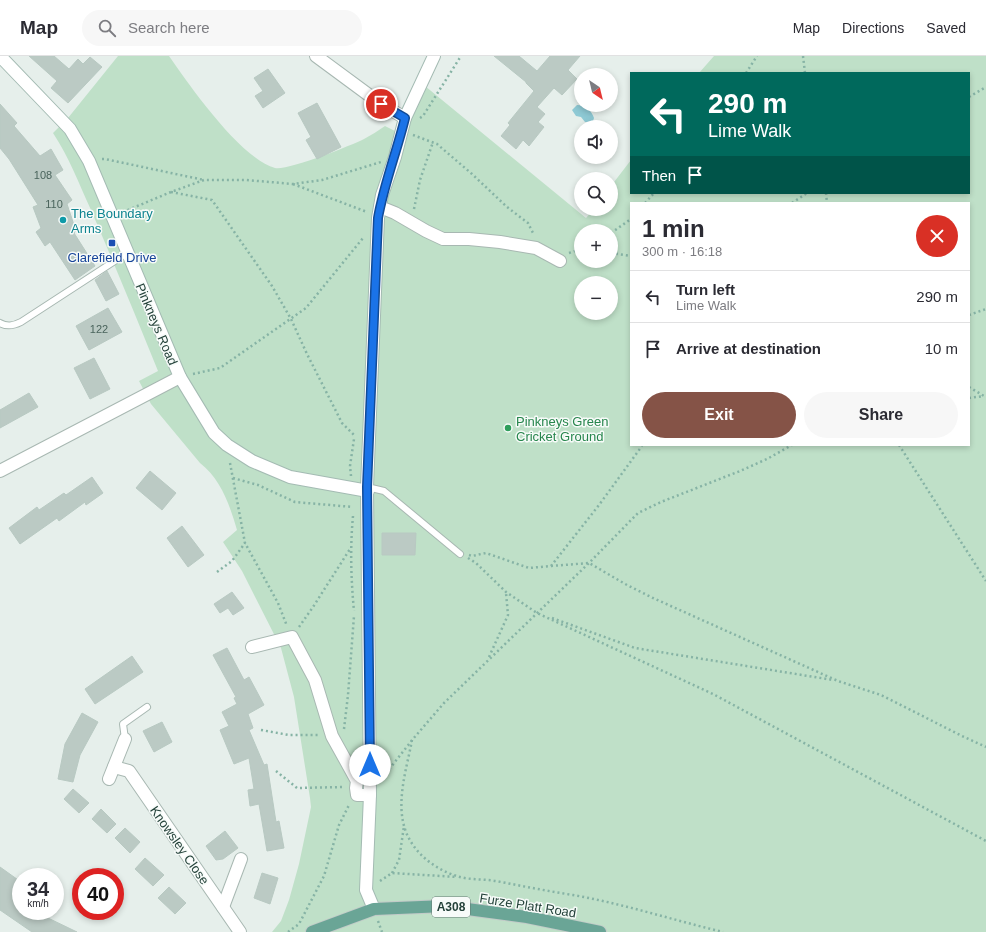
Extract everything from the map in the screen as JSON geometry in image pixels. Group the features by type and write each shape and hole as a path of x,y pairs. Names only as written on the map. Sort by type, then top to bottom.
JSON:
{"main road":[{"name":"Furze Platt Road","path":"312,932 374,909 446,906 527,917 600,932"}],"street":[{"name":"Pinkneys Road","path":"0,56 70,129 89,161 180,377 214,433 227,445 252,462 290,477 351,488 367,489"},
{"path":"316,56 381,104 405,118"},
{"path":"374,909 366,890 370,795 367,489 378,218 375,210 382,195 395,157 405,118 434,56"},
{"path":"375,210 395,213 443,239 469,239 536,248 560,261"},
{"path":"0,471 180,377"},
{"path":"252,647 292,637 315,680 332,736 357,781 356,791 370,795"},
{"path":"109,779 125,739"},
{"name":"Knowsley Close","path":"114,767 129,771 240,932"},
{"path":"222,907 241,859"}],"lane":[{"path":"0,323 11,326 21,322 127,253"},
{"path":"367,489 384,491 460,554"},
{"path":"125,739 123,724 147,707"}],"path":[{"path":"419,119 423,116 461,56"},
{"path":"747,72 757,56"},
{"path":"803,56 805,72"},
{"path":"970,96 986,87"},
{"path":"413,128 411,135 434,142 472,174 507,207 528,223 537,241"},
{"path":"411,223 420,180 434,142"},
{"path":"292,184 322,180 395,157"},
{"path":"89,161 105,159 204,180 246,180 292,184 375,210"},
{"path":"112,218 171,192 204,180"},
{"path":"171,192 212,200 272,286 291,319 342,423 355,436"},
{"path":"646,202 653,194"},
{"path":"794,202 806,194"},
{"path":"618,228 630,220"},
{"path":"180,377 220,368 306,308 366,234"},
{"path":"618,254 630,256"},
{"path":"970,315 986,309"},
{"path":"970,388 986,396"},
{"path":"970,398 986,396"},
{"path":"227,445 245,543 278,603 292,637"},
{"path":"551,566 599,505 642,446"},
{"path":"370,795 412,739 444,703 589,563 638,513 661,502 740,471 767,459 790,446"},
{"path":"900,446 986,580"},
{"path":"233,478 258,485 296,502 353,507"},
{"path":"344,732 349,688 354,612 350,548 353,507 351,488"},
{"path":"217,572 232,562 245,543"},
{"path":"292,637 313,607 350,548"},
{"path":"460,554 472,556 486,553 529,568 589,563 653,598 838,681 881,695 986,747"},
{"path":"460,554 476,563 506,592 537,613 713,694 986,841"},
{"path":"488,660 508,615 506,592"},
{"path":"537,613 635,648 838,681"},
{"path":"261,730 289,735 332,736"},
{"path":"412,739 401,795 401,810 404,825 413,845 426,859 441,870 461,877"},
{"path":"276,771 297,788 331,787 356,791 346,808 332,846 324,876 312,901 299,924 288,932"},
{"path":"366,890 392,874 399,860 404,825"},
{"path":"392,874 461,877 494,881 606,902 723,932"}],"green space":[{"path":"118,56 169,56 202,102 232,136 247,151 262,162 275,168 292,166 333,152 364,139 385,126 399,133 425,86 574,208 574,216 584,216 586,218 588,216 618,216 618,177 630,161 630,194 970,194 970,72 700,72 714,56 986,56 986,932 272,932 281,921 289,900 299,864 311,807 294,697 281,648 242,571 223,542 237,530 224,494 214,477 200,463 151,404 139,381 158,371 117,270 69,161 53,133 68,118"}],"water":[{"path":"574,108 574,112 591,112 594,118 593,120 583,120 581,117 576,116 572,110"}],"building":[{"path":"29,56 54,56 69,69 78,59 83,64 90,57 102,67 68,103 51,88 57,81"},
{"path":"494,56 519,56 537,71 550,56 580,56 568,70 574,76 574,82 562,95 554,88 537,107 545,114 538,122 544,127 529,146 523,140 516,149 501,136 510,125 508,123 534,91 526,82"},
{"path":"268,69 285,93 263,108 255,96 263,91 254,78"},
{"path":"317,103 341,147 317,159 306,140 311,137 298,113"},
{"path":"0,104 17,123 14,126 40,156 51,149 63,170 55,175 72,200 67,204 76,231 74,233 95,266 75,280 50,242 45,246 36,232 41,228 33,207 38,205 9,159 0,148"},
{"path":"107,271 119,294 106,301 95,280"},
{"path":"108,308 122,332 89,350 76,326"},
{"path":"94,358 110,389 90,399 74,368"},
{"path":"29,393 38,407 0,428 0,410"},
{"path":"150,471 176,493 162,510 136,488"},
{"path":"92,477 103,493 86,505 85,502 59,521 57,518 20,544 9,528 37,507 39,510 64,493 66,495"},
{"path":"182,526 204,555 188,567 167,538"},
{"path":"382,533 416,533 415,555 382,555"},
{"path":"232,592 244,608 233,615 228,608 220,613 214,604"},
{"path":"227,648 244,680 249,677 264,705 248,714 253,728 249,730 264,765 267,764 276,822 279,821 284,848 267,851 259,804 250,806 248,790 254,789 249,758 234,764 220,730 229,726 222,712 237,704 234,698 236,697 213,655"},
{"path":"132,656 143,672 95,704 85,689"},
{"path":"82,713 98,722 80,755 73,782 58,779 65,744"},
{"path":"162,722 172,742 154,752 143,731"},
{"path":"73,789 89,803 79,813 64,799"},
{"path":"101,809 116,824 107,833 92,819"},
{"path":"125,828 140,842 130,853 115,838"},
{"path":"225,831 238,848 223,859 216,860 206,846"},
{"path":"145,858 164,875 153,886 135,869"},
{"path":"0,867 12,876 12,918 0,910"},
{"path":"262,873 278,878 270,904 254,898"},
{"path":"169,887 186,903 175,914 158,898"},
{"path":"15,920 52,920 77,932 32,932"}],"place":[{"name":"The Boundary Arms","path":"63,220"},
{"name":"Clarefield Drive","path":"112,243"},
{"name":"Pinkneys Green Cricket Ground","path":"508,428"}],"route":[{"path":"370,765 367,487 378,218 382,195 395,157 405,118 381,104"}]}
